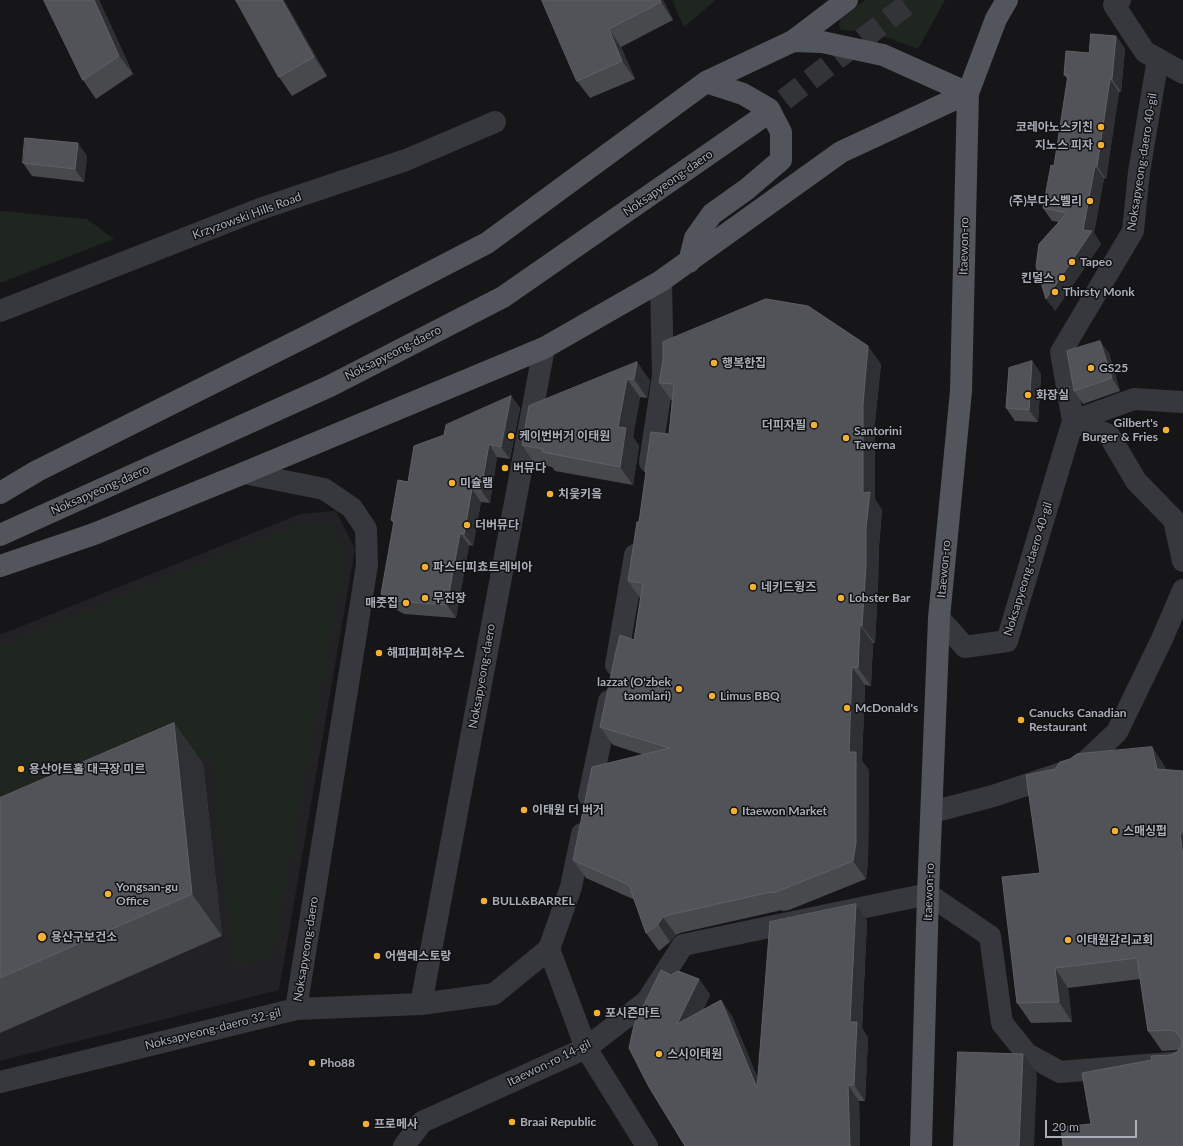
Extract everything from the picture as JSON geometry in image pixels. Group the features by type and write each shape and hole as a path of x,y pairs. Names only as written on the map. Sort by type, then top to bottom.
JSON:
{"main road":[{"path":"0,493 37,471 309,335 487,243 706,82 794,41 848,0"},
{"name":"Itaewon-ro","path":"921,1146 928,894 939,618 961,391 968,92 996,19 1007,0"},
{"path":"794,41 822,42 883,55 968,92"},
{"path":"689,262 695,238 712,214 747,189 781,160 781,132 769,109 743,94 706,82"},
{"path":"0,566 94,534 544,348 661,281 841,152 968,92"},
{"name":"Noksapyeong-daero","path":"0,535 330,386 503,297 758,120"}],"street":[{"path":"1120,0 1114,5 1145,52 1183,73"},
{"name":"Noksapyeong-daero 40-gil","path":"939,618 965,647 1007,641 1073,421 1061,352 1132,231 1139,172 1158,59"},
{"name":"Krzyzowski Hills Road","path":"0,311 260,210 406,160 495,122"},
{"path":"647,478 664,376 661,281"},
{"name":"Noksapyeong-daero","path":"421,1004 544,348"},
{"path":"1073,421 1134,399 1183,402"},
{"path":"1073,421 1109,435 1136,482 1174,520 1183,561"},
{"name":"Noksapyeong-daero","path":"244,473 324,489 352,508 366,529 367,565 296,1009"},
{"path":"638,532 621,641 571,887 550,949 586,1048 647,1146"},
{"path":"932,812 993,796 1080,767 1117,732 1162,640 1183,590"},
{"path":"928,894 990,936 1002,1023 1028,1054 1060,1072 1183,1062"},
{"name":"Itaewon-ro 14-gil","path":"404,1146 422,1122 586,1048 647,1002 682,945 928,894"},
{"name":"Noksapyeong-daero 32-gil","path":"0,1082 296,1009 421,1004 494,994 550,949"}],"shaded area":[{"path":"672,0 716,0 684,27"},
{"path":"865,0 945,0 918,49 872,32 841,30 839,24 840,20"},
{"path":"0,211 87,219 114,239 0,283"},
{"path":"336,511 355,549 279,990 0,1061 0,635 300,514"},
{"path":"331,523 345,557 272,958 233,964 212,753 0,838 0,647 293,526"}],"building":[{"path":"44,0 94,0 119,56 83,80"},
{"path":"236,0 282,0 314,57 279,77"},
{"path":"542,0 660,0 661,2 609,29 622,61 577,81"},
{"path":"1091,34 1116,36 1112,79 1110,79 1097,166 1095,166 1083,230 1092,231 1046,299 1036,266 1039,244 1067,213 1043,208 1051,165 1054,166 1068,75 1064,75 1066,51 1089,53"},
{"path":"25,138 78,143 75,169 23,163"},
{"path":"766,299 808,306 868,346 863,404 863,493 870,492 866,528 866,566 862,626 860,625 858,668 852,667 849,752 856,752 856,843 853,861 776,892 668,915 663,917 658,924 646,933 629,885 573,860 592,767 670,748 600,727 620,635 634,640 643,583 628,581 637,522 639,522 651,432 669,434 674,384 659,383 663,360 663,342"},
{"path":"1100,341 1112,378 1074,391 1067,351"},
{"path":"1032,361 1029,410 1006,408 1009,368"},
{"path":"637,362 634,379 627,379 618,427 626,428 620,467 542,452 543,449 522,445 529,406"},
{"path":"511,396 501,447 489,444 481,490 472,489 464,534 460,533 447,605 395,601 381,594 394,521 391,520 398,480 408,482 414,446 444,435 446,425"},
{"name":"Yongsan-gu Office","path":"174,723 192,894 0,978 0,798"},
{"path":"1152,747 1157,769 1183,771 1183,832 1180,832 1183,858 1183,1146 1063,1146 1061,1127 1091,1124 1082,1073 1152,1060 1151,1056 1171,1055 1177,1052 1181,1047 1182,1042 1179,1035 1174,1031 1148,1031 1137,958 1055,968 1059,1002 1017,1003 1002,877 1040,873 1026,775 1055,769 1060,762 1070,759 1077,754"},
{"path":"856,904 850,1022 857,1022 854,1085 848,1085 850,1146 685,1146 649,1087 629,1048 634,1025 661,970 671,975 678,971 699,979 677,1024 721,1000 757,1088 770,922"},
{"path":"958,1052 1023,1054 1019,1146 954,1146"}],"tunnel":[{"path":"758,120 913,0"}],"place":[{"name":"코레아노스키친","path":"1101,127"},
{"name":"지노스 피자","path":"1101,145"},
{"name":"(주)부다스벨리","path":"1090,201"},
{"name":"Tapeo","path":"1072,262"},
{"name":"킨덜스","path":"1062,278"},
{"name":"Thirsty Monk","path":"1055,292"},
{"name":"행복한집","path":"714,363"},
{"name":"GS25","path":"1091,368"},
{"name":"화장실","path":"1028,395"},
{"name":"더피자필","path":"814,425"},
{"name":"Gilbert's Burger & Fries","path":"1166,430"},
{"name":"케이번버거 이태원","path":"511,436"},
{"name":"Santorini Taverna","path":"846,438"},
{"name":"버뮤다","path":"505,468"},
{"name":"미슐램","path":"452,483"},
{"name":"치읓키읔","path":"550,494"},
{"name":"더버뮤다","path":"467,525"},
{"name":"파스티피쵸트레비아","path":"425,567"},
{"name":"네키드윙즈","path":"753,587"},
{"name":"무진장","path":"425,598"},
{"name":"Lobster Bar","path":"841,598"},
{"name":"매줏집","path":"406,603"},
{"name":"해피퍼피하우스","path":"379,653"},
{"name":"lazzat (O'zbek taomlari)","path":"679,689"},
{"name":"Limus BBQ","path":"712,696"},
{"name":"McDonald's","path":"847,708"},
{"name":"Canucks Canadian Restaurant","path":"1021,720"},
{"name":"용산아트홀 대극장 미르","path":"21,769"},
{"name":"이태원 더 버거","path":"524,810"},
{"name":"Itaewon Market","path":"734,811"},
{"name":"스매싱펍","path":"1115,831"},
{"name":"Yongsan-gu Office","path":"108,894"},
{"name":"BULL&BARREL","path":"484,901"},
{"name":"용산구보건소","path":"42,937"},
{"name":"이태원감리교회","path":"1068,940"},
{"name":"어썸레스토랑","path":"377,956"},
{"name":"포시즌마트","path":"597,1013"},
{"name":"스시이태원","path":"659,1054"},
{"name":"Pho88","path":"312,1063"},
{"name":"Braai Republic","path":"512,1122"},
{"name":"프로메사","path":"366,1124"}]}
